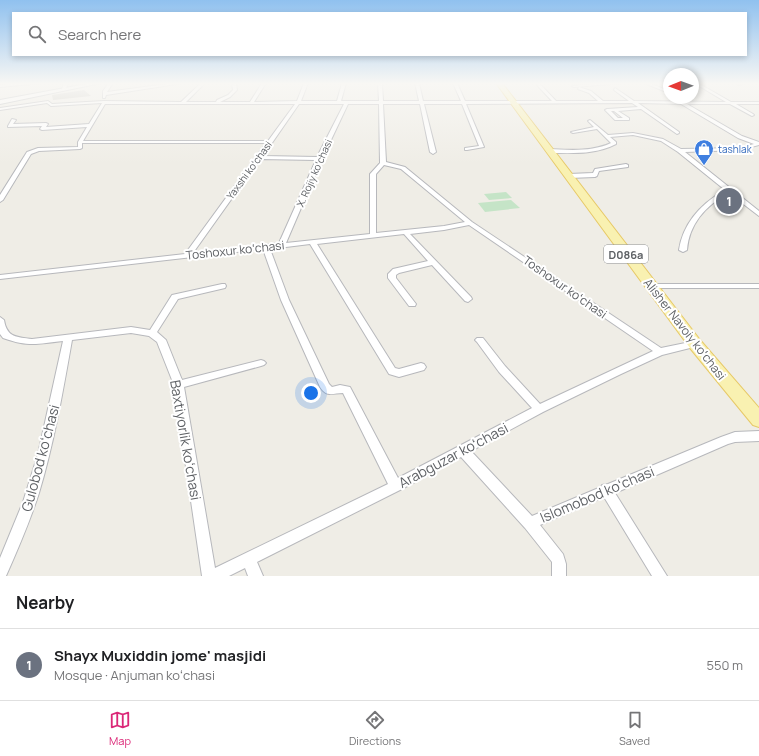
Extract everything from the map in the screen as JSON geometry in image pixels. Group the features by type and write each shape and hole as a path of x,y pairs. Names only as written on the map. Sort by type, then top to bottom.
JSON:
{"main road":[{"name":"Alisher Navoiy koʻchasi","path":"519,110 694,344 759,420"}],"street":[{"path":"0,200 29,153 38,150 80,148 80,142 99,110"},
{"name":"Yaxshi koʻchasi","path":"188,255 293,110"},
{"name":"X. Rojiy koʻchasi","path":"282,245 319,160 343,110"},
{"path":"373,236 373,174 383,163 381,110"},
{"path":"424,110 433,152"},
{"path":"466,110 482,147 467,149"},
{"path":"645,110 677,132"},
{"path":"695,110 740,137 759,144"},
{"path":"743,110 752,115"},
{"path":"32,125 44,118"},
{"path":"14,120 10,126 46,124 42,129 90,125"},
{"path":"549,150 592,150 614,143 590,121"},
{"path":"573,132 598,128"},
{"path":"607,136 633,134 663,140 680,151 759,214"},
{"path":"80,142 269,142"},
{"path":"680,151 740,149 759,144"},
{"path":"258,157 319,160"},
{"name":"Toshoxur koʻchasi","path":"383,163 403,168 470,223 660,352"},
{"path":"569,176 595,175 597,170 626,166"},
{"path":"683,250 683,240 691,222 717,196 729,190"},
{"path":"750,207 759,207"},
{"name":"Toshoxur koʻchasi","path":"0,277 188,255 444,228 470,223"},
{"path":"406,232 468,299"},
{"path":"312,242 392,371 402,373 421,367"},
{"path":"266,247 285,300 325,387 331,391 340,389 346,390 396,486"},
{"path":"412,304 392,278 392,274 396,271 433,262"},
{"path":"0,320 3,333 6,336 18,340 41,341 120,330 152,333 175,297 222,286"},
{"path":"650,286 759,286"},
{"name":"Baxtiyorlik koʻchasi","path":"152,333 161,340 165,347 179,385 209,576"},
{"name":"Gulobod koʻchasi","path":"0,574 33,492 47,439 68,338"},
{"path":"480,340 502,369 539,409"},
{"name":"Arabguzar koʻchasi","path":"214,576 396,486 539,409 660,352 694,344"},
{"path":"179,385 261,363"},
{"name":"Islomobod koʻchasi","path":"462,450 530,523 606,489 663,467 725,440 735,437 759,436"},
{"path":"606,489 660,576"},
{"path":"530,523 558,559 559,576"},
{"path":"248,560 256,576"}],"green space":[{"path":"506,192 512,198 489,200 484,194"},
{"path":"511,200 520,208 485,212 478,203"}],"place":[{"name":"tashlak","path":"704,166"},
{"name":"Shayx Muxiddin jome' masjidi","path":"729,201"}]}
